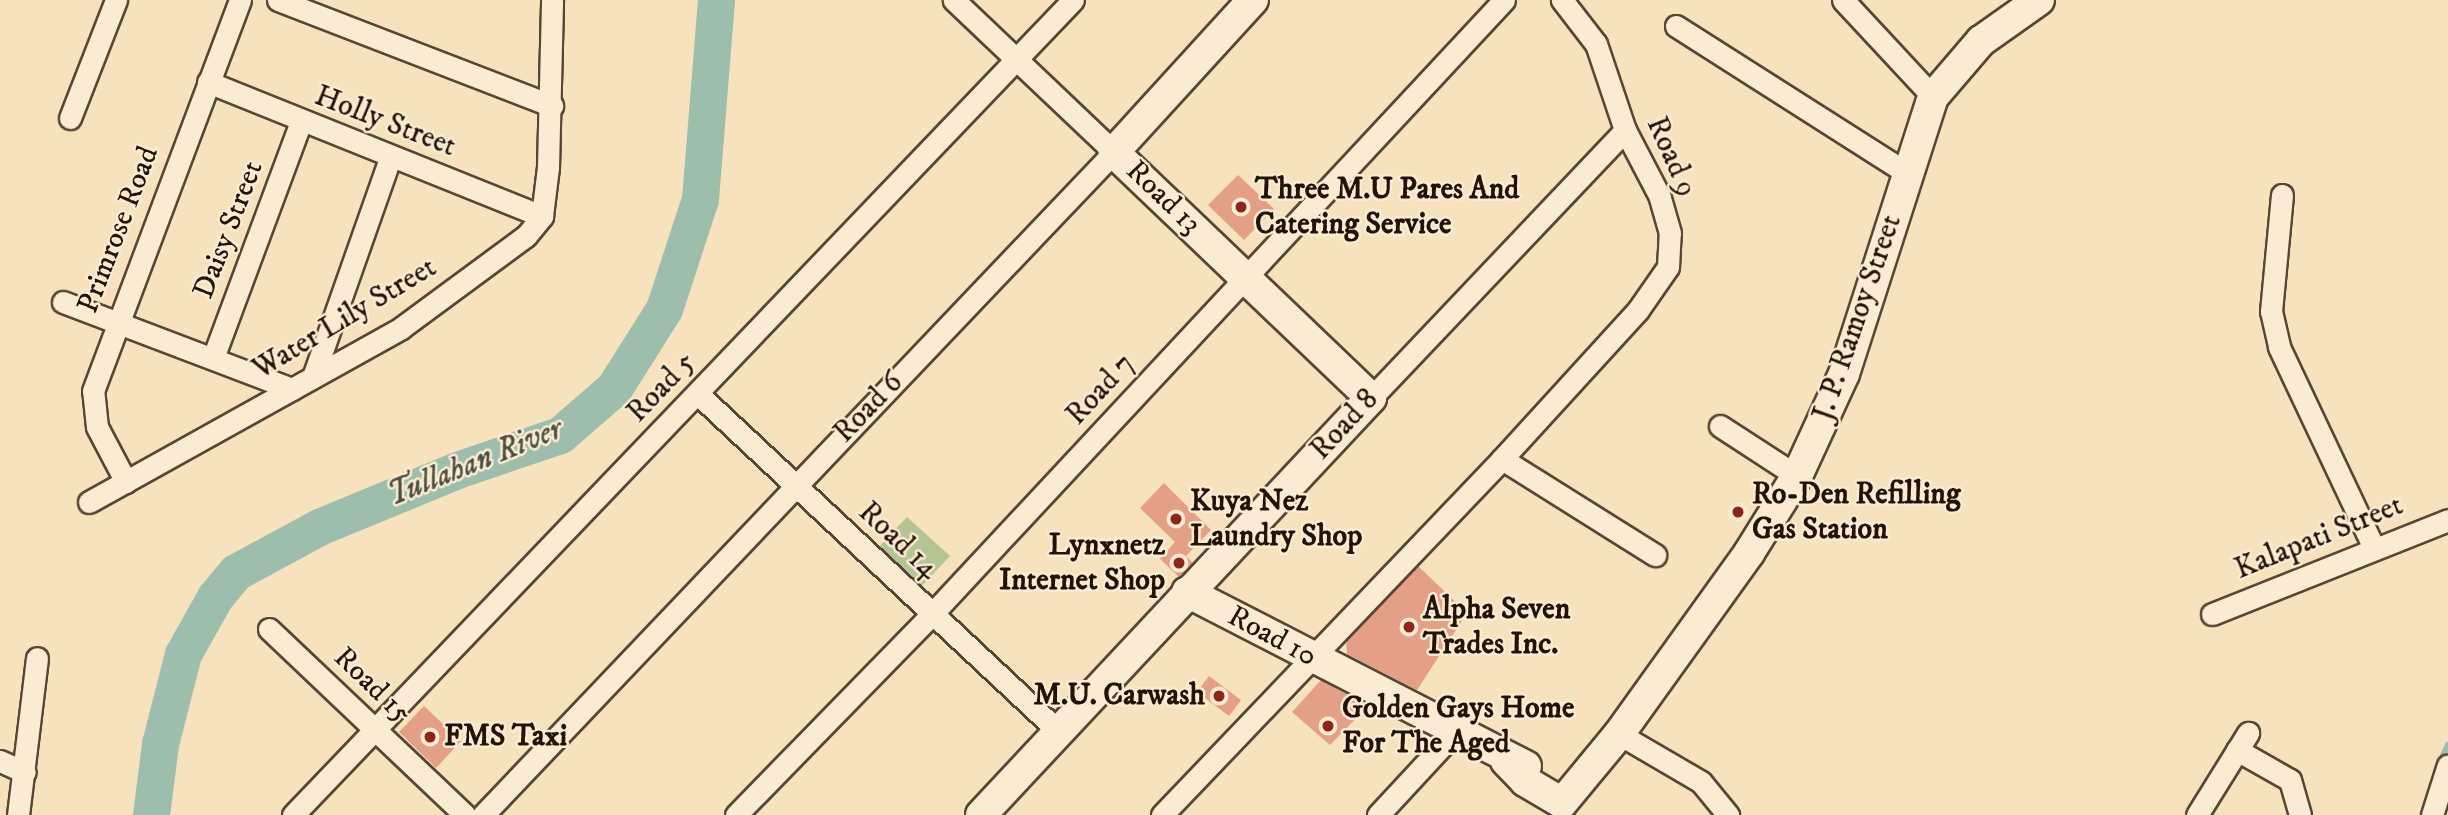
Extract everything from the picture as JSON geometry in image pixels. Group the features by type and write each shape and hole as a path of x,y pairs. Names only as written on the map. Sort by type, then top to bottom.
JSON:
{"street":[{"path":"70,118 116,0"},
{"name":"Primrose Road","path":"126,482 92,413 93,391 116,322 240,0"},
{"path":"278,0 552,106"},
{"path":"542,215 552,106 552,0"},
{"name":"Road 13","path":"954,0 1371,398"},
{"name":"Road 5","path":"293,815 1073,0"},
{"name":"Road 6","path":"484,815 1114,152 1252,0"},
{"name":"Road 7","path":"736,815 932,614 1504,0"},
{"name":"Road 9","path":"1162,815 1502,459 1638,310 1668,267 1670,233 1660,197 1625,130 1596,44 1562,0"},
{"path":"1843,0 1933,97"},
{"name":"J. P. Ramoy Street","path":"1562,803 1619,734 1797,476 1844,374 1933,97 1981,41 2039,0"},
{"path":"1676,26 1907,173"},
{"name":"Holly Street","path":"208,82 302,122 542,215"},
{"name":"Daisy Street","path":"213,358 302,122"},
{"name":"Road 8","path":"981,815 1187,592 1625,130"},
{"path":"313,377 391,156"},
{"path":"2283,195 2271,310 2279,347 2373,546"},
{"name":"Water Lily Street","path":"89,502 401,328 526,236 542,215"},
{"path":"63,302 292,389"},
{"name":"Road 14","path":"698,394 1058,731"},
{"path":"1720,426 1797,476"},
{"path":"1502,459 1656,555"},
{"name":"Kalapati Street","path":"2212,614 2373,546 2448,520"},
{"name":"Road 10","path":"1187,592 1506,761 1525,781 1562,803"},
{"name":"Road 15","path":"269,629 465,815"},
{"path":"18,815 37,658"},
{"path":"1378,815 1454,733"},
{"path":"1619,734 1701,782 1728,815"},
{"path":"2197,815 2242,742 2290,780 2300,815"},
{"path":"0,761 25,772"},
{"path":"2432,815 2448,765"}],"green space":[{"path":"907,517 950,556 917,591 875,551"}],"building":[{"name":"Three M.U Pares And Catering Service","path":"1238,175 1274,209 1244,240 1208,205"},
{"name":"Kuya Nez Laundry Shop","path":"1164,483 1211,530 1186,556 1193,563 1179,577 1160,559 1175,542 1140,508"},
{"name":"Alpha Seven Trades Inc.","path":"1418,566 1467,613 1417,690 1347,654 1346,641"},
{"name":"M.U. Carwash","path":"1209,676 1241,700 1229,716 1197,692"},
{"name":"Golden Gays Home For The Aged","path":"1321,680 1368,706 1330,745 1292,712"},
{"name":"FMS Taxi","path":"424,706 461,741 436,768 399,732"}],"waterway":[{"name":"Tullahan River","path":"151,815 160,744 183,654 215,597 236,572 319,527 457,470 560,435 614,388 664,309 700,199 716,0"},
{"path":"2440,762 2448,745"}],"place":[{"name":"Three M.U Pares And Catering Service","path":"1241,207"},
{"name":"Ro-Den Refilling Gas Station","path":"1738,512"},
{"name":"Kuya Nez Laundry Shop","path":"1176,519"},
{"name":"Lynxnetz Internet Shop","path":"1179,563"},
{"name":"Alpha Seven Trades Inc.","path":"1409,627"},
{"name":"M.U. Carwash","path":"1219,696"},
{"name":"Golden Gays Home For The Aged","path":"1328,726"},
{"name":"FMS Taxi","path":"430,737"}]}
